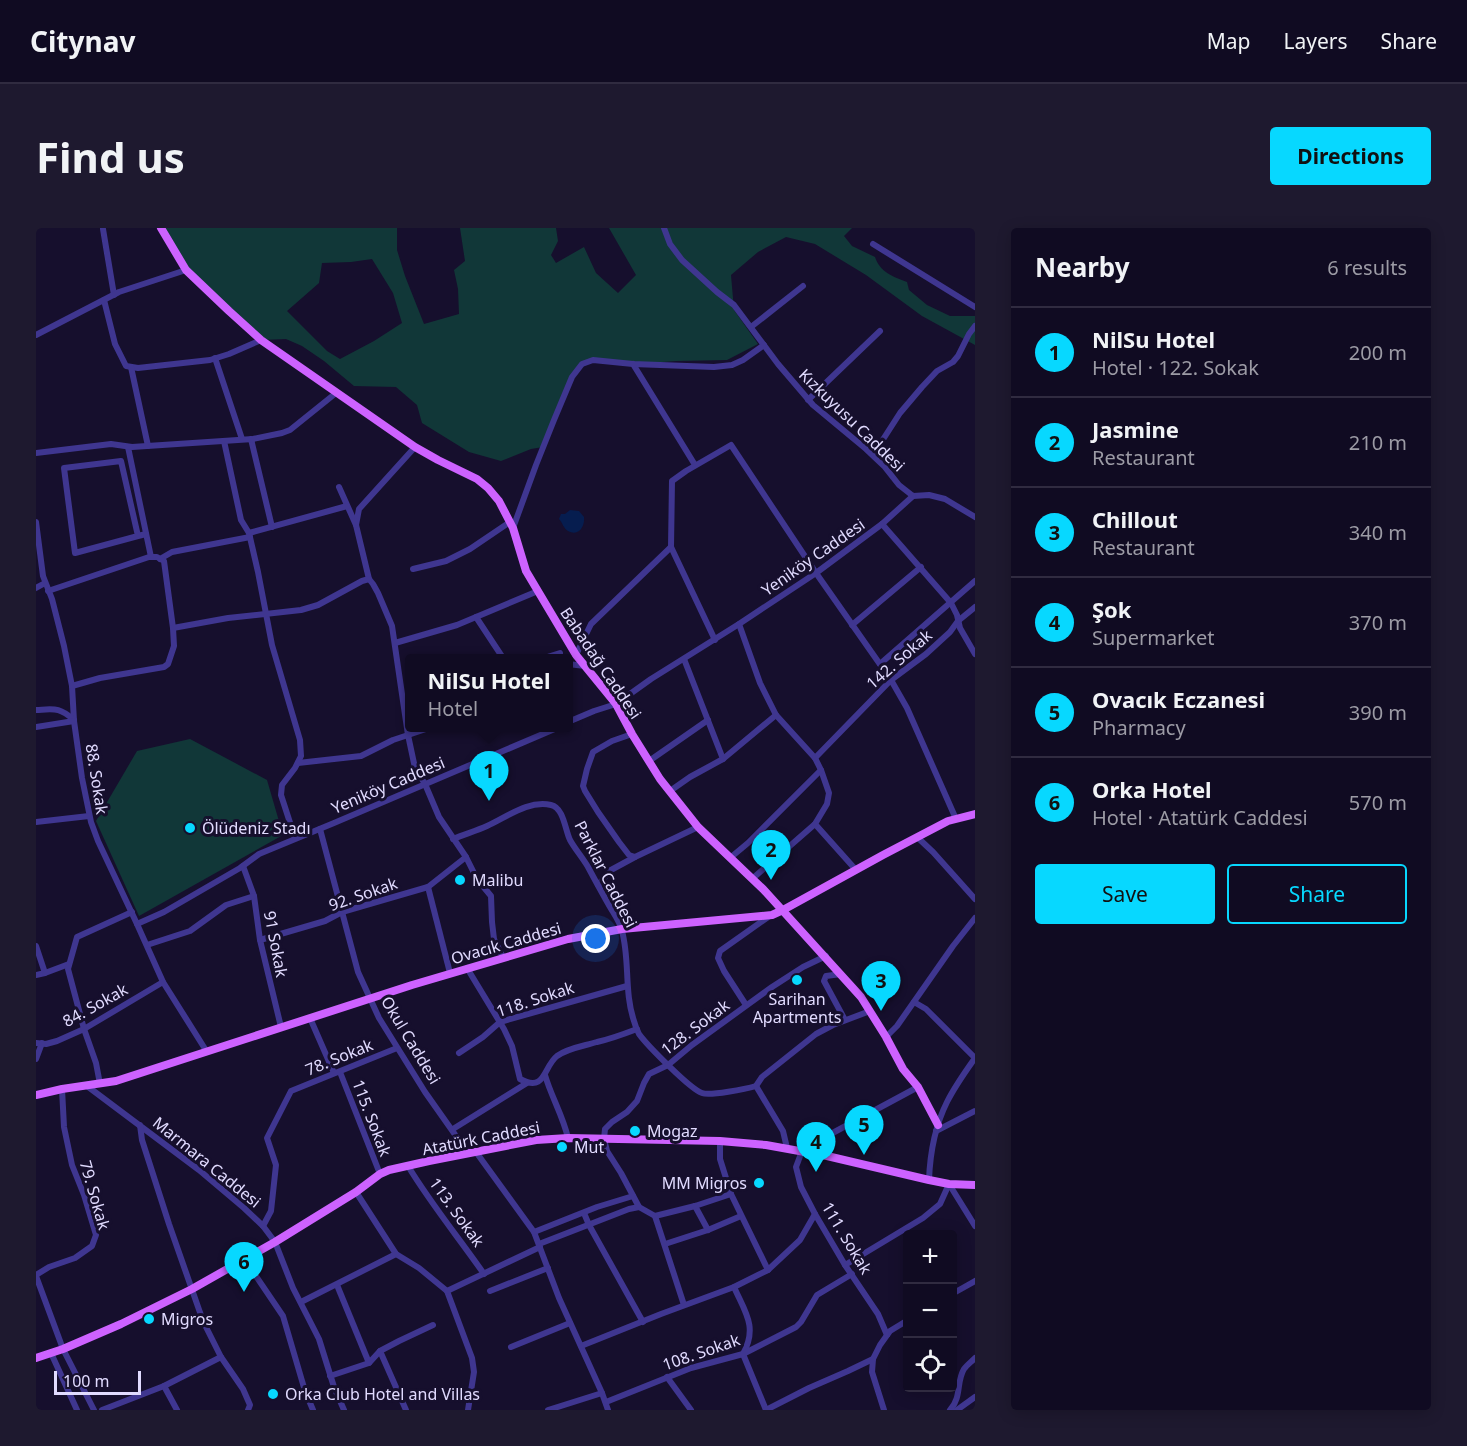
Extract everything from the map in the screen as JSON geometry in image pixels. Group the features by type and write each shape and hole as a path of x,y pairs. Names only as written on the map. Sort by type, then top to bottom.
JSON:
{"main road":[{"name":"Babadağ Caddesi","path":"161,228 186,270 261,340 415,447 477,479 488,488 499,501 512,525 525,571 576,655 616,704 632,734 669,790 698,827 783,910 861,997 903,1069 918,1087 937,1128"},
{"name":"Ovacık Caddesi","path":"36,1094 117,1081 370,998 568,939 622,929 772,915 948,821 975,814"},
{"name":"Atatürk Caddesi","path":"36,1358 121,1324 192,1290 275,1242 356,1192 380,1174 472,1152 536,1140 604,1138 720,1141 787,1148 949,1184 975,1185"}],"street":[{"name":"Kızkuyusu Caddesi","path":"664,228 670,244 682,260 734,305 808,400 873,455 899,485 913,496"},
{"path":"104,229 114,295"},
{"path":"873,244 975,307"},
{"path":"36,335 119,292 186,270"},
{"path":"751,327 803,286"},
{"path":"104,300 115,344 126,366 138,368 215,358 261,340"},
{"path":"873,455 900,413 922,387 937,371 953,362 958,356 975,326"},
{"path":"808,400 880,332"},
{"path":"413,569 446,561 512,525 572,377 582,364 592,360 714,367 732,365 764,345"},
{"path":"215,358 242,440"},
{"path":"633,364 695,465"},
{"path":"131,367 148,446"},
{"path":"36,453 111,444 128,447 242,440 282,433 290,430 336,393"},
{"path":"250,439 272,527"},
{"path":"224,441 241,520 250,535 265,614 280,675 300,740 301,756 282,784 280,795 295,838"},
{"path":"715,640 671,547 672,481 731,445 891,680 907,708 956,819"},
{"path":"128,447 151,557"},
{"path":"356,525 359,509 415,447"},
{"path":"138,536 121,461 64,468 75,553 146,534"},
{"path":"339,487 356,525 369,579 374,584 392,626 405,714"},
{"path":"913,496 929,495 945,499 974,513"},
{"name":"Yeniköy Caddesi","path":"573,720 616,704 715,640 816,573 882,524 913,496"},
{"path":"160,559 171,552 250,535 348,506"},
{"name":"88. Sokak","path":"36,522 41,566 64,646 72,686 74,721 89,816 98,842 163,982 207,1052"},
{"path":"882,524 951,603 960,628 975,654"},
{"path":"576,655 591,624 671,547"},
{"path":"48,591 151,557 164,561 174,646 168,664 164,667 100,678 72,686"},
{"path":"852,625 921,567"},
{"path":"173,628 228,618 301,610 318,605 362,580 369,579"},
{"path":"880,664 975,580"},
{"path":"36,588 45,583"},
{"path":"395,643 457,625 538,591"},
{"name":"142. Sokak","path":"815,758 891,680 926,654 975,607"},
{"path":"476,617 500,654"},
{"path":"739,624 760,683 776,715 815,758 829,794 814,824 752,879"},
{"path":"684,659 723,759"},
{"path":"573,665 585,666"},
{"path":"36,710 64,711 74,721"},
{"path":"669,790 723,759 776,715"},
{"path":"649,761 708,720"},
{"path":"36,727 74,721"},
{"path":"408,732 415,768 425,784 439,817 466,857 477,879 491,896 494,939 503,957"},
{"path":"298,763 361,756 417,732"},
{"name":"Yeniköy Caddesi","path":"137,924 164,912 243,866 259,854 547,732"},
{"path":"632,734 612,741 593,752 583,786 598,812 629,855 635,856"},
{"path":"730,858 748,843 820,770"},
{"name":"Parklar Caddesi","path":"453,839 487,826 522,808 554,806 575,848 587,865 622,929 627,986 634,1022 639,1034 668,1065 700,1093 740,1091 756,1086"},
{"path":"36,822 89,816"},
{"path":"814,824 855,870"},
{"path":"598,885 611,870 635,856 698,827"},
{"name":"Okul Caddesi","path":"320,829 358,972 379,1018 425,1092 534,1232 608,1410"},
{"path":"917,837 975,899"},
{"name":"92. Sokak","path":"260,940 325,921 342,912 428,887 466,857"},
{"name":"91 Sokak","path":"243,866 254,896 260,940 281,1028"},
{"path":"428,887 450,973"},
{"path":"147,945 190,931 226,905 254,896"},
{"path":"100,1084 68,969 77,937 132,912"},
{"path":"746,1005 724,971 718,958 720,951 772,915"},
{"path":"886,1037 897,1026 975,918"},
{"path":"36,946 45,973"},
{"name":"128. Sokak","path":"604,1138 605,1129 637,1101 649,1074 668,1065 746,1005 803,967 826,956"},
{"path":"36,975 69,964"},
{"path":"466,968 500,1022 512,1046 520,1079 527,1083 533,1084 540,1081 555,1058 566,1051 637,1029"},
{"path":"842,974 826,976 824,981 845,1020"},
{"name":"84. Sokak","path":"39,1043 57,1041 84,1029 163,982"},
{"name":"118. Sokak","path":"459,1053 500,1022 627,986"},
{"path":"914,1002 926,1009 975,1058 946,1104 937,1128 929,1180"},
{"path":"787,1148 783,1131 756,1086 762,1077 816,1034 870,1011"},
{"name":"115. Sokak","path":"310,1018 337,1073 380,1174"},
{"path":"36,1059 39,1043"},
{"name":"78. Sokak","path":"263,1226 271,1211 276,1165 267,1138 291,1090 397,1048"},
{"path":"545,1075 554,1101 564,1119 568,1138"},
{"path":"453,1129 527,1083"},
{"name":"Marmara Caddesi","path":"87,1086 235,1200 263,1226 275,1242 293,1288 319,1339 330,1376 344,1410"},
{"path":"802,1151 918,1087"},
{"name":"79. Sokak","path":"36,1275 75,1258 92,1246 96,1235 72,1165 64,1127 62,1089"},
{"path":"937,1128 975,1112"},
{"path":"140,1125 142,1140 192,1290 221,1357 243,1389 250,1405 248,1410"},
{"path":"604,1138 607,1150 639,1207 655,1216 684,1305"},
{"path":"720,1141 720,1159 731,1194 768,1270"},
{"name":"111. Sokak","path":"802,1151 796,1167 801,1187 815,1214 878,1314 887,1335"},
{"name":"113. Sokak","path":"408,1166 421,1188 484,1274"},
{"path":"949,1184 975,1226"},
{"path":"846,1265 923,1218 940,1204 949,1184"},
{"path":"356,1192 396,1254 419,1268 447,1291 472,1358 474,1372 468,1410"},
{"path":"655,1216 731,1194"},
{"path":"534,1232 633,1196"},
{"path":"695,1206 708,1230"},
{"path":"447,1291 540,1246 629,1209 639,1207"},
{"path":"584,1213 643,1322"},
{"path":"581,1346 734,1287 768,1270 800,1240 815,1214"},
{"path":"664,1244 708,1230 741,1216"},
{"path":"301,1302 396,1254"},
{"path":"245,1260 283,1316 305,1391 313,1410"},
{"path":"490,1291 548,1268"},
{"name":"108. Sokak","path":"606,1402 691,1368 743,1353 796,1327 817,1295 852,1274"},
{"path":"36,1275 63,1349 94,1410"},
{"path":"957,1291 975,1281"},
{"path":"338,1285 369,1363"},
{"path":"734,1287 751,1327 750,1342 743,1353 769,1409 873,1359"},
{"path":"510,1347 570,1323"},
{"path":"884,1410 872,1372 873,1359 890,1331 903,1323"},
{"path":"330,1376 369,1363 380,1351 434,1325"},
{"path":"380,1351 406,1410"},
{"path":"51,1353 77,1410"},
{"path":"102,1410 164,1386 221,1357"},
{"path":"950,1410 955,1404 965,1367 975,1358"},
{"path":"667,1377 691,1410"},
{"path":"164,1386 177,1410"},
{"path":"548,1410 602,1393"},
{"path":"957,1410 975,1397"}],"green space":[{"path":"161,228 397,228 397,250 424,324 459,314 458,289 454,270 465,261 460,228 556,228 558,241 551,255 556,263 584,247 596,273 618,293 636,275 609,228 852,228 844,236 852,246 875,257 884,270 907,282 909,290 927,305 950,316 975,316 975,345 922,316 866,275 815,244 786,237 758,252 731,275 734,310 758,344 727,360 633,364 593,360 577,371 543,447 531,449 501,461 469,452 422,423 417,405 396,387 354,386 302,346 286,339 261,340 196,278","holes":["372,259 393,293 402,323 340,359 327,351 287,311 319,283 322,263"]},
{"name":"Ölüdeniz Stadı","path":"190,739 267,780 283,835 139,916 96,821 137,751"}],"water":[{"path":"570,510 579,511 584,517 582,527 575,533 567,530 559,519 561,514"}],"place":[{"name":"NilSu Hotel","path":"489,801"},
{"name":"Ölüdeniz Stadı","path":"190,828"},
{"name":"Malibu","path":"460,880"},
{"name":"Jasmine","path":"771,880"},
{"name":"Sarihan Apartments","path":"797,980"},
{"name":"Chillout","path":"881,1011"},
{"name":"Mogaz","path":"635,1131"},
{"name":"Mut","path":"562,1147"},
{"name":"Ovacık Eczanesi","path":"864,1155"},
{"name":"Şok","path":"816,1172"},
{"name":"MM Migros","path":"759,1183"},
{"name":"Orka Hotel","path":"244,1292"},
{"name":"Migros","path":"149,1319"},
{"name":"Orka Club Hotel and Villas","path":"273,1394"}]}
